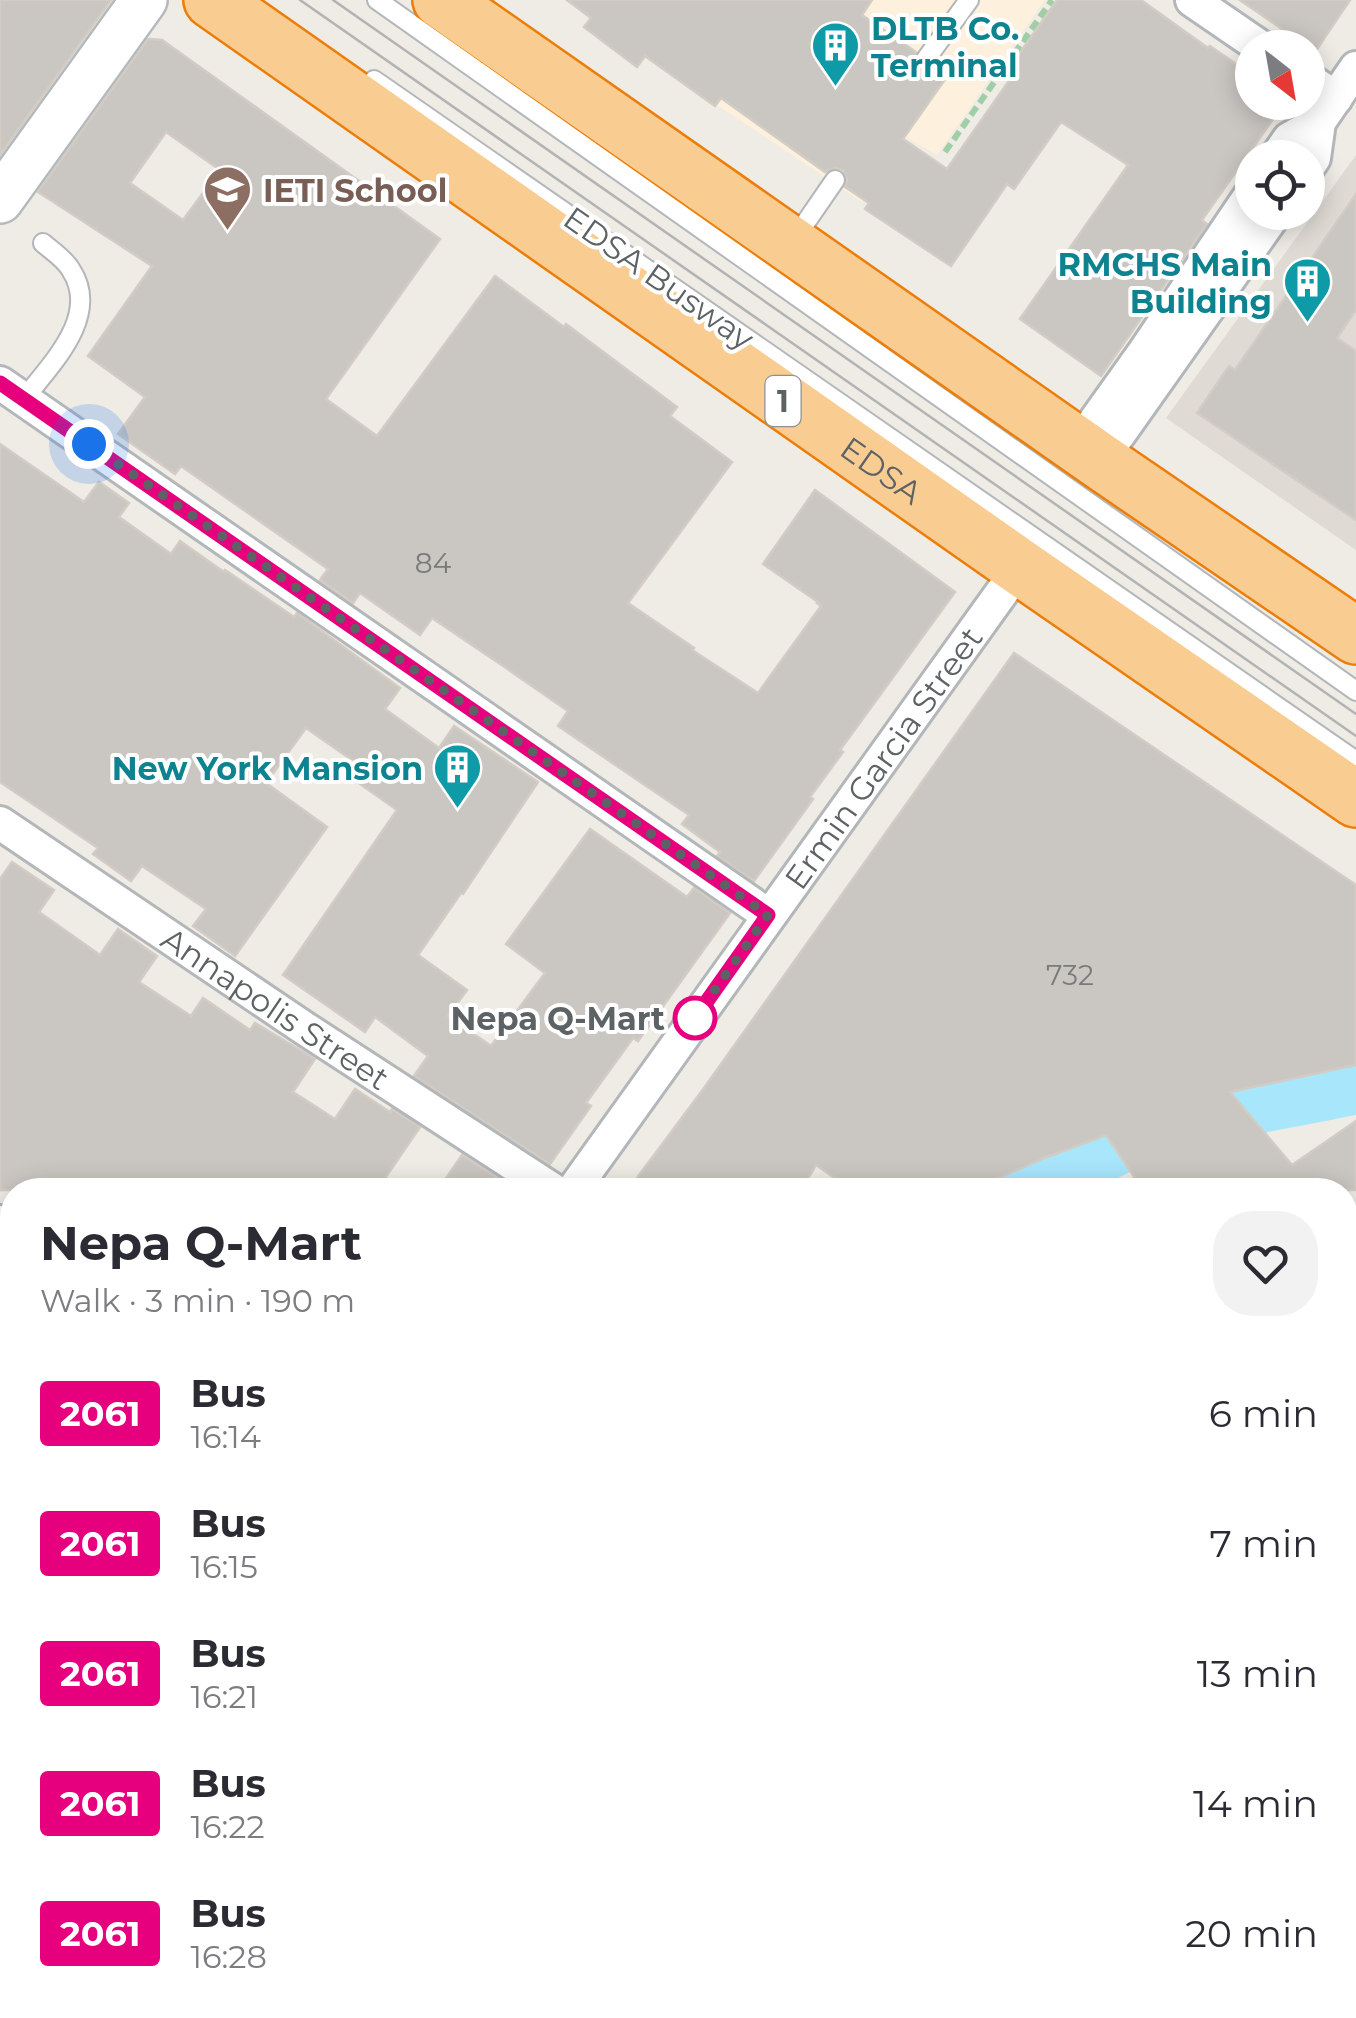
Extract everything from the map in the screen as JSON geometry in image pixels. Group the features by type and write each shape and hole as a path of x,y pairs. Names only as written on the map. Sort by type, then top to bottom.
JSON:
{"highway":[{"name":"EDSA","path":"212,0 1356,799"},
{"path":"441,0 1356,636"}],"street":[{"path":"0,200 144,0"},
{"path":"1192,0 1236,30"},
{"path":"1319,140 1328,110 1356,68"},
{"path":"1325,105 1328,110"},
{"path":"1287,140 1328,110"},
{"path":"1089,453 1145,351 1235,217"},
{"path":"1089,453 1262,230"},
{"path":"12,391 768,915"},
{"name":"Ermin Garcia Street","path":"582,1178 1020,567"},
{"name":"Annapolis Street","path":"0,823 535,1178"}],"lane":[{"name":"EDSA Busway","path":"377,0 1356,692"},
{"path":"926,60 969,0"},
{"name":"EDSA Busway","path":"356,68 1356,761"},
{"path":"790,244 835,180"},
{"path":"12,391 71,336 79,316 80,289 70,267 43,243"}],"path":[{"path":"945,152 1052,0"}],"shaded area":[{"name":"DLTB Co. Terminal","path":"790,0 1045,0 937,155 907,138 862,202 717,105"},
{"path":"1356,155 1356,550 1166,418 1302,230 1325,230 1325,198"}],"building":[{"path":"0,0 111,0 0,155"},
{"path":"567,0 872,0 862,15 916,52 914,63 920,70 936,67 948,75 903,139 947,169 1011,78 1005,74 1057,0 1141,0 1235,63 1235,120 1272,120 1258,140 1235,140 1235,173 1202,220 1207,224 1101,376 1020,319 1128,165 1061,122 1014,189 1007,184 951,266 865,209 869,203 845,187 843,170 825,172 721,98 715,106 645,56 637,67 584,27 591,18"},
{"path":"1240,0 1350,0 1325,37 1325,30 1283,30"},
{"path":"148,39 162,40 440,239 326,399 377,436 495,276 677,407 670,416 732,462 628,603 692,650 758,693 821,606 763,564 815,490 955,592 840,750 843,752 810,797 813,799 754,881 717,856 720,852 682,824 689,815 558,726 568,711 432,618 420,635 360,593 353,603 320,580 328,569 181,466 175,474 118,434 145,397 88,356 152,266 38,192","holes":["166,132 220,170 183,220 130,183"]},
{"path":"1356,194 1356,310 1337,338 1356,351 1356,520 1197,413 1229,366 1235,370"},
{"path":"0,444 84,502 99,482 129,503 119,517 171,554 180,541 294,617 297,613 400,688 385,709 439,748 454,726 538,782 418,955 467,990 448,1016 491,1046 545,973 506,944 590,829 687,897 694,888 730,913 638,1041 633,1038 586,1103 591,1106 550,1164 414,1076 428,1056 375,1017 365,1032 283,975 397,810 353,779 362,767 306,728 266,783 327,827 235,956 193,926 206,909 142,866 131,881 93,854 98,848 0,782"},
{"path":"1014,653 1356,885 1356,1065 1230,1092 1292,1165 1356,1121 1356,1178 1135,1178 1106,1135 998,1178 835,1178 816,1165 808,1178 637,1178"},
{"path":"12,862 54,890 39,912 100,955 118,929 157,956 139,982 191,1016 203,998 250,1030 255,1023 315,1059 293,1092 335,1119 355,1089 420,1127 385,1178 0,1178 0,879"},
{"path":"462,1155 497,1178 446,1178"}],"waterway":[{"path":"1049,1178 1181,1121 1356,1084"}],"tram line":[{"path":"300,0 1356,736"},
{"path":"333,0 1356,714"}],"bus line":[{"name":"2061","path":"0,383 768,915 695,1018"}],"place":[{"name":"DLTB Co. Terminal","path":"836,88"},
{"name":"IETI School","path":"228,232"},
{"name":"RMCHS Main Building","path":"1307,324"},
{"name":"New York Mansion","path":"458,810"},
{"name":"Nepa Q-Mart","path":"695,1018"}],"route":[{"path":"89,444 768,915 695,1018"}]}
